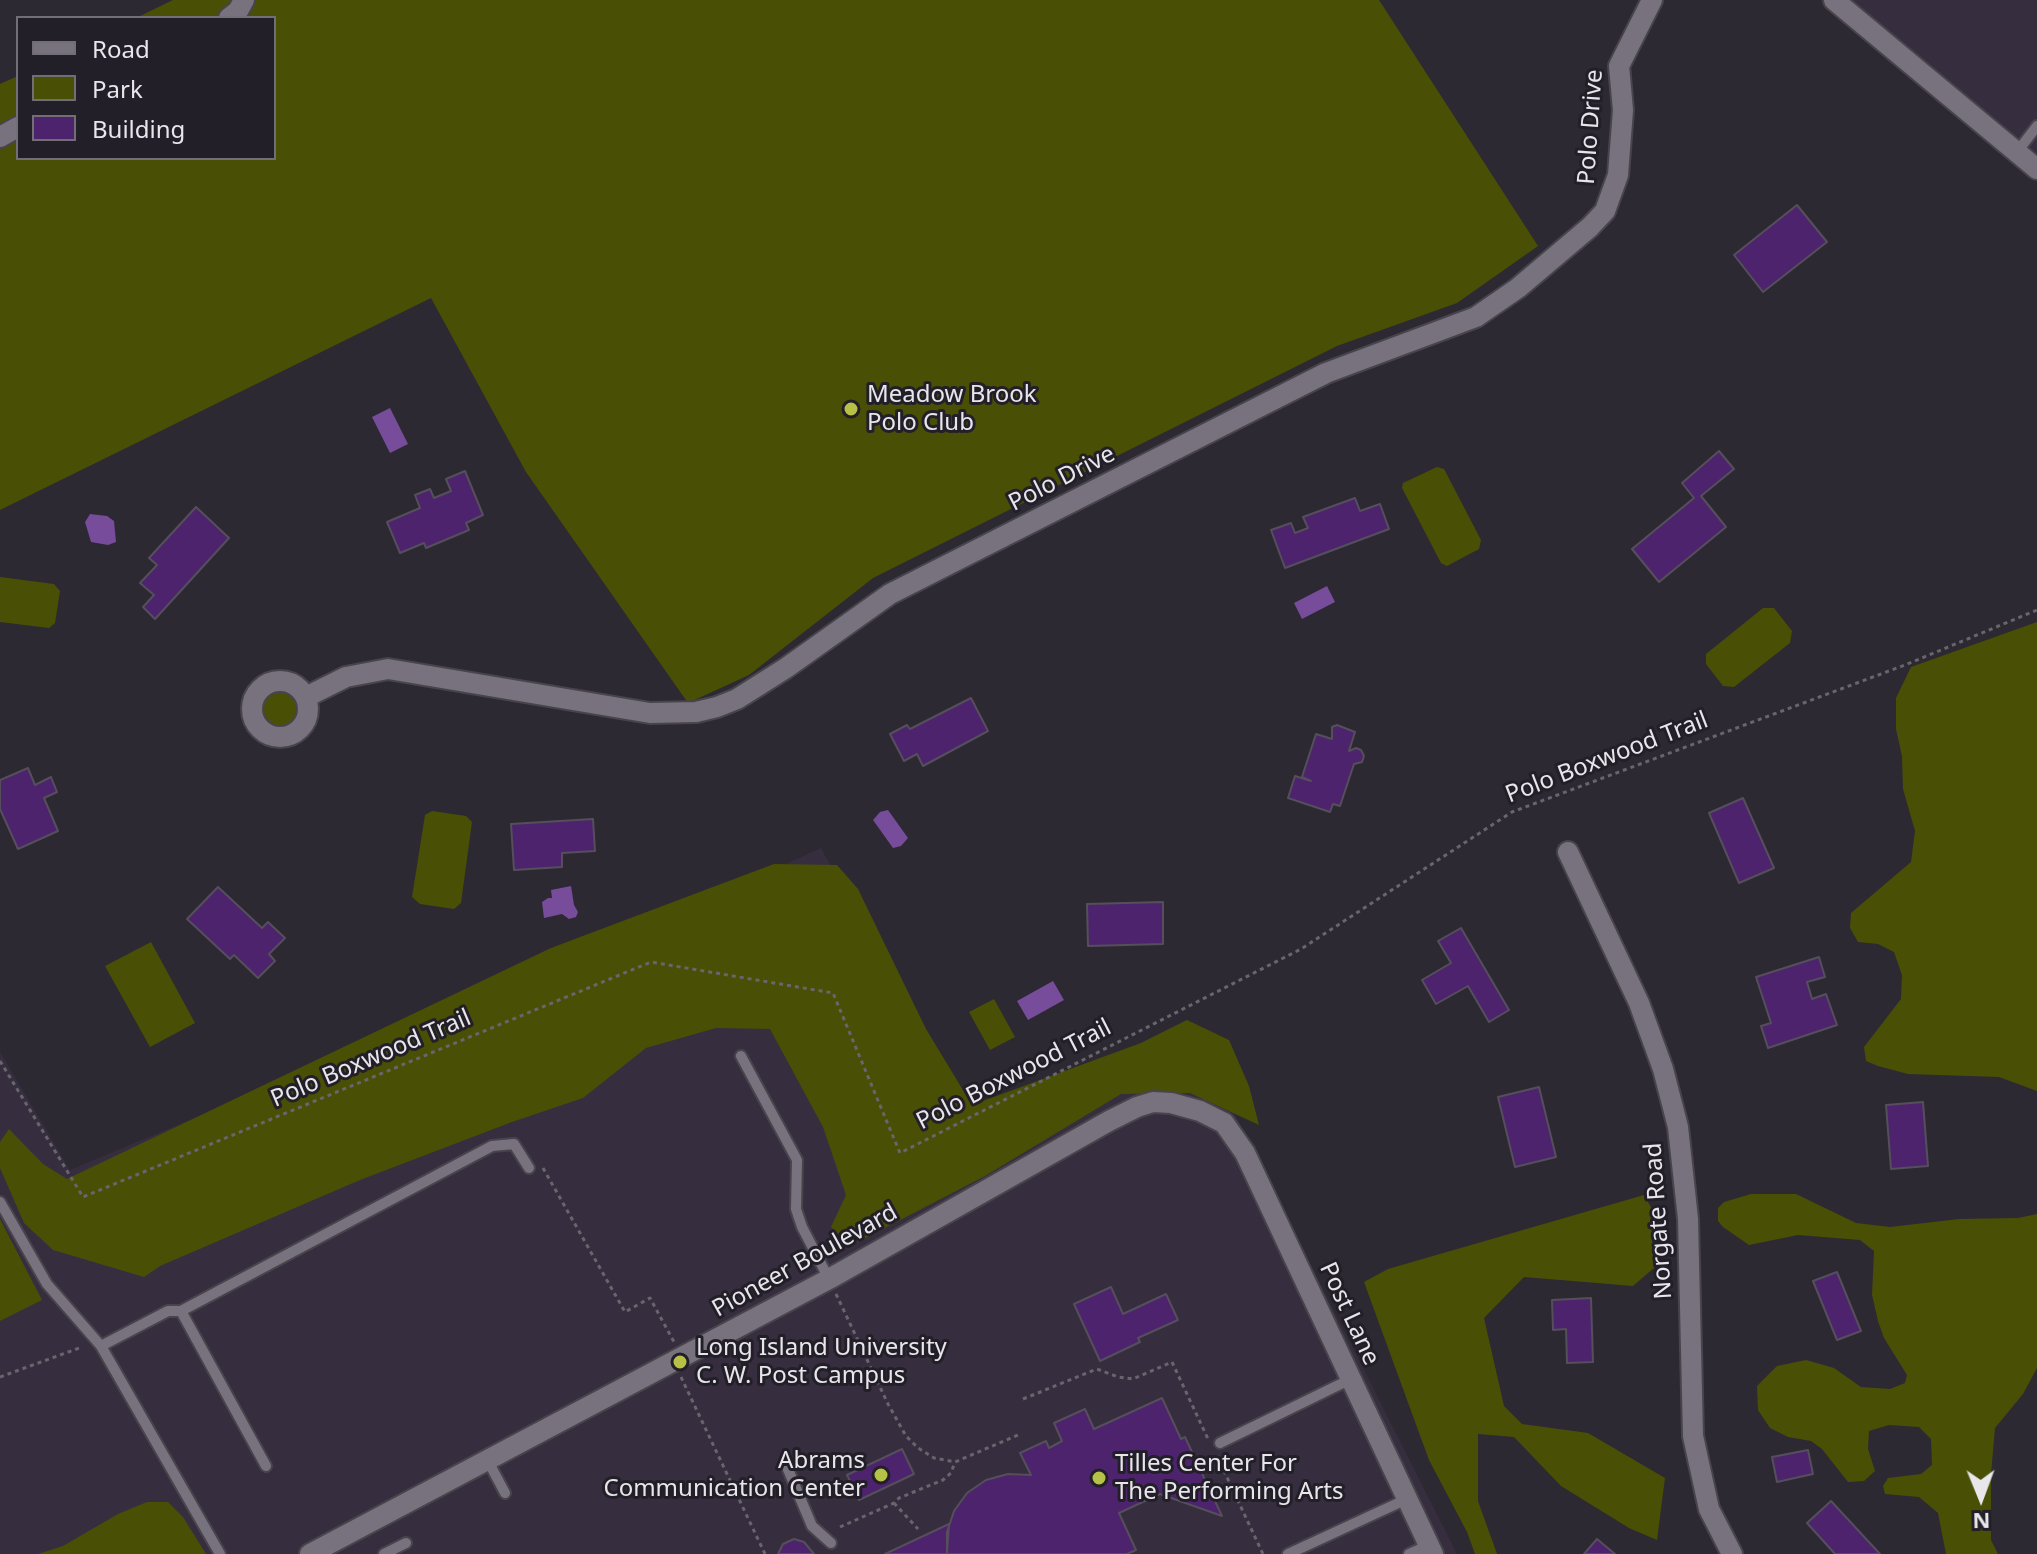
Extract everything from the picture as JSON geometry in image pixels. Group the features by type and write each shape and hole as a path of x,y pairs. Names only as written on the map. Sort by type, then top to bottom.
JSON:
{"street":[{"path":"232,16 244,0"},
{"name":"Polo Drive","path":"306,697 346,677 388,669 650,713 696,712 717,707 737,699 786,668 903,588 1326,373 1476,317 1518,288 1605,211 1618,175 1623,110 1619,66 1652,0"},
{"path":"1834,0 2037,169"},
{"name":"Norgate Road","path":"1568,852 1639,1003 1663,1069 1678,1127 1688,1219 1693,1436 1709,1509 1732,1554"},
{"name":"Pioneer Boulevard","path":"310,1554 829,1279 1137,1107 1153,1102 1171,1103 1200,1111"},
{"name":"Post Lane","path":"1200,1111 1224,1123 1245,1153 1431,1549"}],"lane":[{"path":"2017,152 2037,126"},
{"path":"741,1056 797,1160 796,1209 829,1279"},
{"path":"99,1344 168,1311 181,1311 492,1146 514,1144 534,1166"},
{"path":"0,1202 47,1284 99,1344 220,1554"},
{"path":"181,1311 266,1466"},
{"path":"1220,1443 1351,1379"},
{"path":"488,1461 505,1493"},
{"path":"787,1467 812,1526 831,1543"},
{"path":"1288,1554 1407,1499"},
{"path":"384,1554 406,1543"},
{"path":"1409,1554 1431,1549"}],"path":[{"name":"Polo Boxwood Trail","path":"0,1061 83,1197 651,962 833,993 900,1153 1301,949 1512,812 1905,665 2037,610"},
{"path":"534,1166 625,1312 650,1298 690,1370 681,1375 765,1554"},
{"path":"829,1279 888,1404 906,1436 918,1448 934,1458 955,1462 1018,1435"},
{"path":"0,1377 99,1344"},
{"path":"1023,1399 1097,1369 1133,1379 1172,1362 1263,1554"},
{"path":"840,1527 943,1480 951,1473 955,1462"},
{"path":"894,1503 918,1529"}],"shaded area":[{"path":"1834,0 2037,0 2037,170"},
{"path":"390,408 408,444 390,453 372,417"},
{"path":"90,514 107,516 114,521 116,542 108,545 91,542 85,522"},
{"path":"1327,586 1335,602 1302,619 1294,603"},
{"path":"888,810 908,838 901,846 893,848 873,820 880,812"},
{"name":"Long Island University C. W. Post Campus","path":"821,848 971,1127 1187,1020 1457,1554 0,1554 0,1052 70,1170 614,943"},
{"path":"571,886 578,912 576,917 569,919 562,914 544,918 542,902 552,898 551,890"},
{"path":"1053,981 1064,1000 1028,1020 1017,1001"}],"green space":[{"name":"Meadow Brook Polo Club","path":"173,0 1379,0 1538,246 1457,303 1337,346 873,578 749,675 688,703 526,472 431,298 0,510 0,84 16,77 16,160 276,160 276,16 140,16"},
{"path":"1437,467 1444,469 1481,540 1479,549 1447,566 1441,563 1402,488 1403,483"},
{"path":"0,577 54,584 60,591 55,623 49,628 0,622"},
{"path":"1763,608 1774,608 1792,631 1790,643 1734,687 1723,686 1706,664 1706,654"},
{"path":"2037,622 2037,1091 1999,1077 1908,1074 1878,1066 1866,1061 1864,1047 1901,999 1902,975 1894,952 1878,944 1858,942 1850,928 1851,913 1911,862 1915,831 1903,789 1896,698 1911,667"},
{"path":"281,684 298,692 306,709 298,726 281,734 264,726 256,709 264,692"},
{"path":"432,811 466,816 472,822 461,903 454,909 420,904 412,897 425,815"},
{"path":"774,864 837,865 858,889 926,1029 972,1105 1141,1043 1187,1020 1229,1040 1249,1086 1259,1125 1190,1093 1121,1094 985,1176 850,1246 831,1227 846,1195 823,1127 770,1029 716,1028 646,1048 583,1098 360,1180 160,1266 144,1277 53,1250 24,1223 0,1168 0,1142 9,1129 43,1164 67,1179 551,948"},
{"path":"151,942 195,1023 150,1047 105,966"},
{"path":"994,999 1015,1037 990,1050 969,1012"},
{"path":"1751,1194 1796,1194 1856,1223 1890,1227 2037,1214 2037,1368 2023,1394 1995,1428 1991,1540 1998,1554 1946,1554 1938,1513 1919,1497 1885,1494 1883,1486 1888,1478 1921,1474 1932,1465 1931,1439 1919,1427 1889,1425 1869,1431 1868,1449 1875,1471 1864,1481 1848,1482 1822,1449 1811,1441 1788,1437 1770,1428 1758,1410 1757,1386 1777,1366 1806,1360 1834,1368 1861,1387 1890,1389 1905,1383 1907,1375 1884,1338 1878,1321 1872,1295 1874,1251 1860,1240 1798,1235 1749,1245 1723,1227 1718,1221 1718,1208 1724,1202"},
{"path":"1644,1195 1661,1225 1655,1267 1633,1286 1524,1277 1484,1318 1504,1406 1522,1424 1588,1433 1665,1478 1657,1540 1629,1528 1561,1486 1514,1437 1478,1434 1478,1501 1497,1554 1475,1554 1467,1532 1429,1460 1364,1282 1388,1269"},
{"path":"0,1219 42,1300 0,1321"},
{"path":"147,1502 168,1502 183,1517 206,1554 38,1554 63,1546 118,1514"}],"building":[{"path":"1797,205 1827,242 1763,292 1734,255"},
{"path":"1719,451 1734,469 1701,496 1726,527 1659,582 1632,549 1694,498 1682,483"},
{"path":"465,471 483,515 466,523 469,530 426,548 424,543 400,553 387,522 420,508 415,495 430,489 434,498 451,491 446,479"},
{"path":"1355,498 1360,511 1380,504 1389,529 1285,568 1271,530 1291,523 1295,533 1308,528 1303,517"},
{"path":"196,507 229,538 155,619 143,607 154,595 140,583 157,565 149,558"},
{"path":"971,698 988,731 923,766 917,754 904,761 890,734 907,725 910,729"},
{"path":"1337,725 1355,732 1349,751 1356,748 1364,756 1362,762 1354,764 1340,806 1333,804 1330,812 1288,798 1295,776 1311,781 1302,777 1316,734 1332,739 1332,727"},
{"path":"28,768 35,785 51,777 57,792 44,798 58,831 18,849 0,809 0,780"},
{"path":"1743,798 1774,868 1739,883 1709,813"},
{"path":"593,819 595,851 562,853 562,867 514,870 511,824"},
{"path":"218,887 262,928 268,922 285,938 269,954 275,961 258,978 234,955 230,959 187,919"},
{"path":"1163,902 1163,944 1088,946 1087,904"},
{"path":"1461,928 1509,1010 1489,1022 1468,986 1436,1004 1422,980 1451,963 1438,941"},
{"path":"1819,957 1825,977 1807,982 1812,999 1826,994 1837,1025 1768,1048 1761,1026 1771,1023 1756,977"},
{"path":"1539,1087 1556,1157 1515,1167 1498,1097"},
{"path":"1923,1102 1928,1166 1891,1169 1886,1105"},
{"path":"1837,1272 1861,1331 1837,1340 1813,1281"},
{"path":"1111,1287 1123,1314 1166,1294 1178,1320 1138,1338 1140,1342 1100,1361 1074,1304"},
{"path":"1591,1298 1593,1362 1567,1363 1566,1329 1553,1330 1552,1300"},
{"name":"Tilles Center For The Performing Arts","path":"1162,1398 1181,1439 1185,1437 1222,1516 1160,1494 1119,1513 1136,1550 1127,1554 947,1554 947,1532 954,1511 967,1493 986,1480 1008,1474 1031,1475 1020,1453 1046,1441 1049,1448 1062,1441 1054,1423 1085,1409 1094,1429"},
{"name":"Abrams Communication Center","path":"902,1449 914,1474 859,1500 847,1475"},
{"path":"1808,1450 1813,1474 1777,1482 1772,1457"},
{"path":"1831,1501 1880,1554 1835,1554 1807,1523"},
{"path":"949,1524 947,1554 885,1554"},
{"path":"794,1539 804,1542 814,1554 778,1554 783,1544"},
{"path":"1597,1539 1615,1554 1584,1554"}],"place":[{"name":"Meadow Brook Polo Club","path":"851,409"},
{"name":"Long Island University C. W. Post Campus","path":"680,1362"},
{"name":"Abrams Communication Center","path":"881,1475"},
{"name":"Tilles Center For The Performing Arts","path":"1099,1478"}]}
